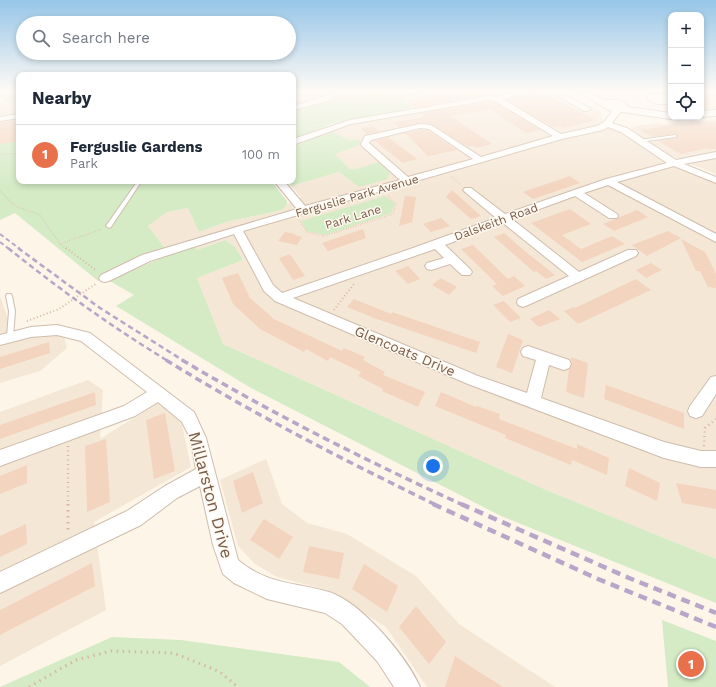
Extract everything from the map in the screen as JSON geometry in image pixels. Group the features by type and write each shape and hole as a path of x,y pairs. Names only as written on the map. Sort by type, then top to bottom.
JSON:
{"street":[{"path":"296,141 328,129 351,123"},
{"path":"537,123 560,137"},
{"name":"Ferguslie Park Avenue","path":"105,278 146,258 381,188 403,177 443,170 475,157 600,128 606,123"},
{"path":"612,123 676,164 716,180"},
{"path":"420,126 431,127 475,157 403,177 365,144 368,138 420,126"},
{"name":"Dalskeith Road","path":"280,298 437,244 503,218 610,182 716,155"},
{"path":"610,182 716,239"},
{"path":"281,184 300,212"},
{"path":"468,190 579,278"},
{"path":"577,193 613,216"},
{"path":"584,210 596,205"},
{"path":"237,230 268,288 280,298"},
{"path":"437,244 466,272"},
{"path":"523,302 632,253"},
{"path":"431,266 452,259"},
{"name":"Glencoats Drive","path":"280,298 328,317 473,380 664,450 710,459"},
{"name":"Millarston Drive","path":"7,335 57,330 85,337 188,417 198,438 223,545 230,567 241,576 267,589 329,603 350,616 385,653 408,687"},
{"path":"528,352 564,364"},
{"path":"532,401 544,357"},
{"path":"696,411 716,382"},
{"path":"0,458 129,411 159,393"},
{"path":"0,583 134,518 171,492 206,473"}],"lane":[{"path":"639,141 675,136"},
{"path":"109,226 138,184"},
{"path":"7,335 12,305 9,296"}],"path":[{"path":"0,155 16,154"},
{"path":"443,170 468,190"},
{"name":"Park Lane","path":"300,212 307,232 324,236 393,214 396,204 381,188"},
{"path":"0,191 15,206 40,215 60,244 105,278 59,309 7,335"},
{"path":"60,244 109,226"},
{"path":"328,317 360,276 358,271"},
{"path":"710,459 705,428 716,419"},
{"path":"68,433 68,550"},
{"path":"29,687 76,660 111,651 174,653 220,672 238,687"}],"shaded area":[{"path":"0,123 16,123 16,142 2,144"},
{"path":"358,123 608,123 658,158 716,183 716,559 546,490 223,344 197,278 243,260 235,247 225,240 197,250 167,251 148,226 167,212 188,208 199,232 226,222 282,210 287,204 301,197 291,186 339,172 359,187 379,163 356,169 350,169 335,154 360,145 331,131"},
{"path":"675,123 716,123 716,174 667,154 630,129 636,126"},
{"path":"0,296 12,331 61,327 67,348 40,371 0,383"},
{"path":"88,380 103,390 100,439 161,401 181,420 191,467 94,522 106,610 0,666 0,412"},
{"path":"266,459 282,504 307,523 347,534 416,576 459,624 555,687 427,687 386,627 327,590 277,577 255,564 238,546 220,480"}],"green space":[{"path":"296,123 335,123 296,138"},
{"path":"0,131 3,143 16,141 16,184 273,184 287,201 287,204 282,210 226,222 199,232 188,208 167,212 148,226 167,251 146,258 98,281 15,213 0,220"},
{"path":"331,131 349,140 360,140 360,145 335,154 350,169 356,169 379,162 390,172 387,179 359,187 339,172 291,186 289,184 296,184 296,146"},
{"path":"385,196 395,204 391,213 325,235 307,231 301,221"},
{"path":"225,240 235,247 243,260 197,278 223,344 546,490 716,559 716,603 501,516 251,388 116,306 134,295 108,280 194,245 197,250"},
{"path":"662,620 716,641 716,687 668,687"},
{"path":"112,637 181,640 339,662 370,687 0,687"}],"building":[{"path":"0,123 16,123 16,141 0,144"},
{"path":"395,123 420,123 399,127"},
{"path":"421,123 461,123 492,144 476,148 473,146 468,147 431,124"},
{"path":"511,123 529,123 540,130 526,133"},
{"path":"546,123 583,123 563,128 559,126 553,127"},
{"path":"716,123 716,149 707,148 681,154 658,141 676,138 678,135 675,134 652,137 640,130 669,125"},
{"path":"372,126 380,131 367,134 361,129"},
{"path":"428,130 457,150 428,156 405,133"},
{"path":"388,137 417,159 403,163 375,141"},
{"path":"570,176 580,183 533,199 523,192"},
{"path":"452,190 481,216 471,219 446,197"},
{"path":"405,196 416,197 412,222 399,226"},
{"path":"570,209 591,224 562,235 581,249 612,236 625,244 582,262 531,223"},
{"path":"637,210 648,217 614,231 603,224"},
{"path":"441,218 450,226 431,232 423,224"},
{"path":"363,229 366,238 328,251 322,243"},
{"path":"668,231 681,238 647,256 632,245"},
{"path":"285,232 302,237 297,245 278,241"},
{"path":"504,233 555,275 546,279 536,271 534,272 494,237"},
{"path":"681,239 705,252 716,274 716,288 708,287 700,271 696,271"},
{"path":"473,245 508,279 514,276 525,286 503,296 492,286 497,284 461,249"},
{"path":"290,254 305,276 293,280 279,258"},
{"path":"651,263 662,270 646,278 636,270"},
{"path":"408,266 420,279 408,284 395,271"},
{"path":"238,273 250,298 274,319 342,351 344,348 365,357 363,360 385,372 383,375 425,392 418,407 382,391 383,389 358,376 361,372 330,357 328,361 306,349 304,352 260,329 233,304 222,278"},
{"path":"441,278 457,287 449,295 432,285"},
{"path":"636,279 651,290 578,324 564,311 574,307 575,308"},
{"path":"354,299 391,314 392,312 480,342 476,353 374,318 347,307"},
{"path":"504,301 521,318 510,322 493,305"},
{"path":"549,310 560,319 539,327 530,319"},
{"path":"508,334 523,340 512,373 496,367"},
{"path":"49,342 50,353 0,369 0,357"},
{"path":"571,357 588,363 584,398 566,392 569,369 572,365"},
{"path":"606,385 684,413 684,429 604,399"},
{"path":"95,392 96,405 0,439 0,425"},
{"path":"441,392 476,407 477,406 500,414 499,419 577,449 577,444 609,458 607,475 572,460 571,465 505,438 506,435 435,406"},
{"path":"165,413 175,471 154,479 146,420"},
{"path":"106,439 110,502 87,512 85,446"},
{"path":"27,465 27,483 0,494 0,476"},
{"path":"629,468 660,483 657,501 625,486"},
{"path":"253,472 263,503 242,513 233,481"},
{"path":"676,483 716,490 716,509 682,503"},
{"path":"264,519 293,537 279,559 250,540"},
{"path":"26,524 27,544 0,557 0,536"},
{"path":"309,546 344,553 339,579 303,572"},
{"path":"92,563 95,586 0,635 0,610"},
{"path":"364,564 398,586 387,612 352,589"},
{"path":"416,606 446,642 429,664 399,627"},
{"path":"455,656 473,668 503,687 445,687"}],"railway":[{"path":"0,234 20,249"},
{"path":"0,242 9,249"},
{"path":"8,248 86,307 168,361"},
{"path":"18,248 100,308 184,361"},
{"path":"166,360 299,436 436,505"},
{"path":"182,360 216,380 321,436 463,505"},
{"path":"433,504 598,579 716,627"},
{"path":"461,504 629,578 716,613"}],"place":[{"name":"Ferguslie Gardens","path":"691,664"}]}
